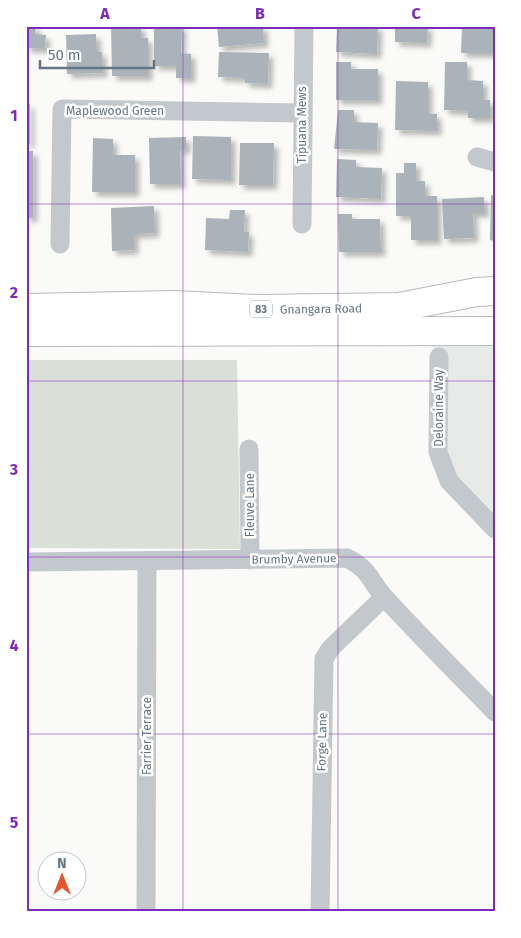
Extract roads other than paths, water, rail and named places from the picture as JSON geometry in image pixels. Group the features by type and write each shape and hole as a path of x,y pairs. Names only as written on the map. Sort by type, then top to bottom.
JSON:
{"main road":[{"name":"Gnangara Road","path":"26,308 174,305 257,309 399,307 477,292 495,291"},
{"name":"Gnangara Road","path":"26,332 495,331"}],"street":[{"name":"Tipuana Mews","path":"302,224 304,26"},
{"name":"Maplewood Green","path":"60,244 62,109 302,113"},
{"name":"Deloraine Way","path":"439,357 438,452 449,481 495,529"},
{"name":"Fleuve Lane","path":"250,449 250,560"},
{"name":"Brumby Avenue","path":"26,562 347,558 360,564 369,573 384,596 495,712"},
{"name":"Farrier Terrace","path":"146,912 147,561"},
{"name":"Forge Lane","path":"320,912 324,659 330,649 384,596"}]}
